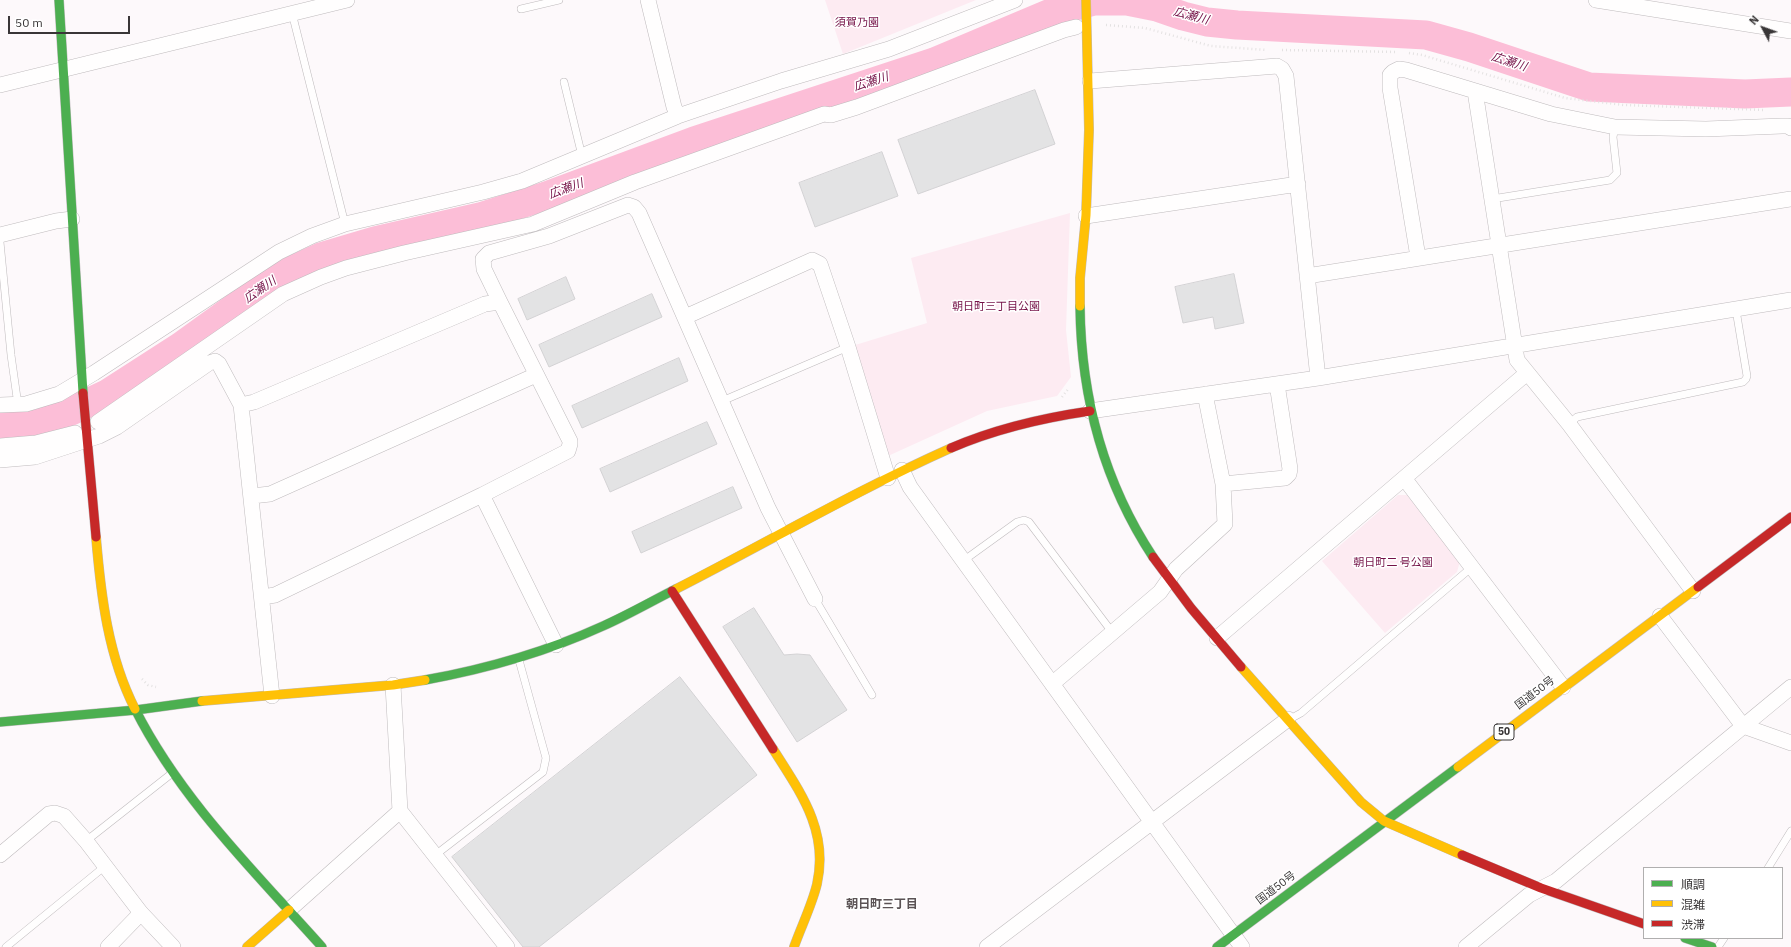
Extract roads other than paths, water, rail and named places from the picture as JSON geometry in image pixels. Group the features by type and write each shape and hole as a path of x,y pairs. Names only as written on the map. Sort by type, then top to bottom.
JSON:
{"main road":[{"path":"59,0 66,68 72,219 82,386 92,421 88,442 100,576 110,635 118,667 136,710 152,741 202,814 322,947"},
{"path":"1086,0 1090,82 1086,216 1080,300 1082,345 1090,411 1099,444 1118,493 1140,536 1169,578 1217,638 1362,802 1384,821 1541,888 1643,924"},
{"path":"0,722 136,710 182,703 394,686 453,675 519,658 598,628 782,534 902,470 956,446 1009,428 1058,416 1090,411"},
{"name":"国道50号","path":"1217,947 1791,517"},
{"path":"672,591 801,794 815,823 820,856 817,884 794,947"},
{"path":"247,947 289,910"},
{"path":"1688,942 1712,947"}],"street":[{"path":"0,85 347,0"},
{"path":"648,0 674,107 678,116"},
{"path":"0,405 18,405 41,400 82,386 279,252 312,236 345,224 514,184 547,172 678,116 781,81 889,49 1015,0"},
{"path":"1596,0 1791,31"},
{"path":"92,421 283,294 321,277 346,268 404,253 533,224 618,188 759,137 824,114 831,114 857,107 1064,30 1076,28"},
{"path":"1090,82 1277,66 1282,69 1286,76 1318,378"},
{"path":"1418,257 1390,88 1390,75 1398,69 1406,70 1551,114 1615,127 1706,129 1788,126 1791,128"},
{"path":"1475,91 1517,360 1526,373 1569,424 1693,591"},
{"path":"1086,216 1298,184"},
{"path":"1307,276 1418,257 1499,246 1791,199"},
{"path":"263,597 275,595 482,495 565,453 570,448 570,441 484,269 483,259 484,256 495,251 549,236 628,205 634,207 639,213 768,508 815,599"},
{"path":"0,235 56,221 72,219"},
{"path":"685,317 812,260 820,264 848,346 888,478"},
{"path":"1090,411 1318,378 1791,300"},
{"path":"241,405 254,402 485,304 500,302"},
{"path":"0,460 35,457 88,442 116,427 209,363 215,362 219,364 241,405 263,597 272,696"},
{"path":"1217,638 1526,373"},
{"path":"252,496 270,494 536,375"},
{"path":"1223,484 1285,478 1289,474 1290,469 1277,384"},
{"path":"1052,684 1160,592 1176,569 1225,524 1223,484 1205,394"},
{"path":"0,446 36,443 75,433"},
{"path":"902,470 910,487 1242,947"},
{"path":"1404,478 1563,688"},
{"path":"482,495 556,645"},
{"path":"1660,616 1743,726 1791,743"},
{"path":"394,686 400,811 507,947"},
{"path":"1474,943 1529,895 1556,881 1791,687"},
{"path":"994,945 1152,822 1288,719"},
{"path":"289,910 400,811"},
{"path":"0,855 52,813 64,816 86,841 104,867 141,913 173,947"},
{"path":"108,947 141,913"}],"lane":[{"path":"521,9 557,0"},
{"path":"292,13 345,224"},
{"path":"564,82 582,156"},
{"path":"1492,199 1610,180 1617,173 1613,137 1615,127"},
{"path":"0,242 11,355 18,405"},
{"path":"1569,424 1577,417 1742,382 1747,376 1736,310"},
{"path":"722,401 848,346"},
{"path":"963,561 1017,522 1024,520 1029,522 1112,632"},
{"path":"1288,719 1301,713 1472,567"},
{"path":"815,599 872,695"},
{"path":"434,856 543,772 545,768 546,758 519,658"},
{"path":"86,841 173,772"},
{"path":"1769,867 1791,831"},
{"path":"6,947 104,867"}],"waterway":[{"name":"広瀬川","path":"0,425 27,424 58,417 107,394 180,347 277,277 321,257 375,241 480,217 546,196 694,141 934,62 1053,12 1094,1 1127,1 1157,7 1207,22 1237,25 1426,35 1469,47 1589,87 1745,94 1791,92"}],"district":[{"name":"朝日町三丁目","path":"882,905"}],"park label":[{"name":"須賀乃園","path":"857,23"},
{"name":"朝日町三丁目公園","path":"996,307"},
{"name":"朝日町二 号公園","path":"1393,563"}]}
